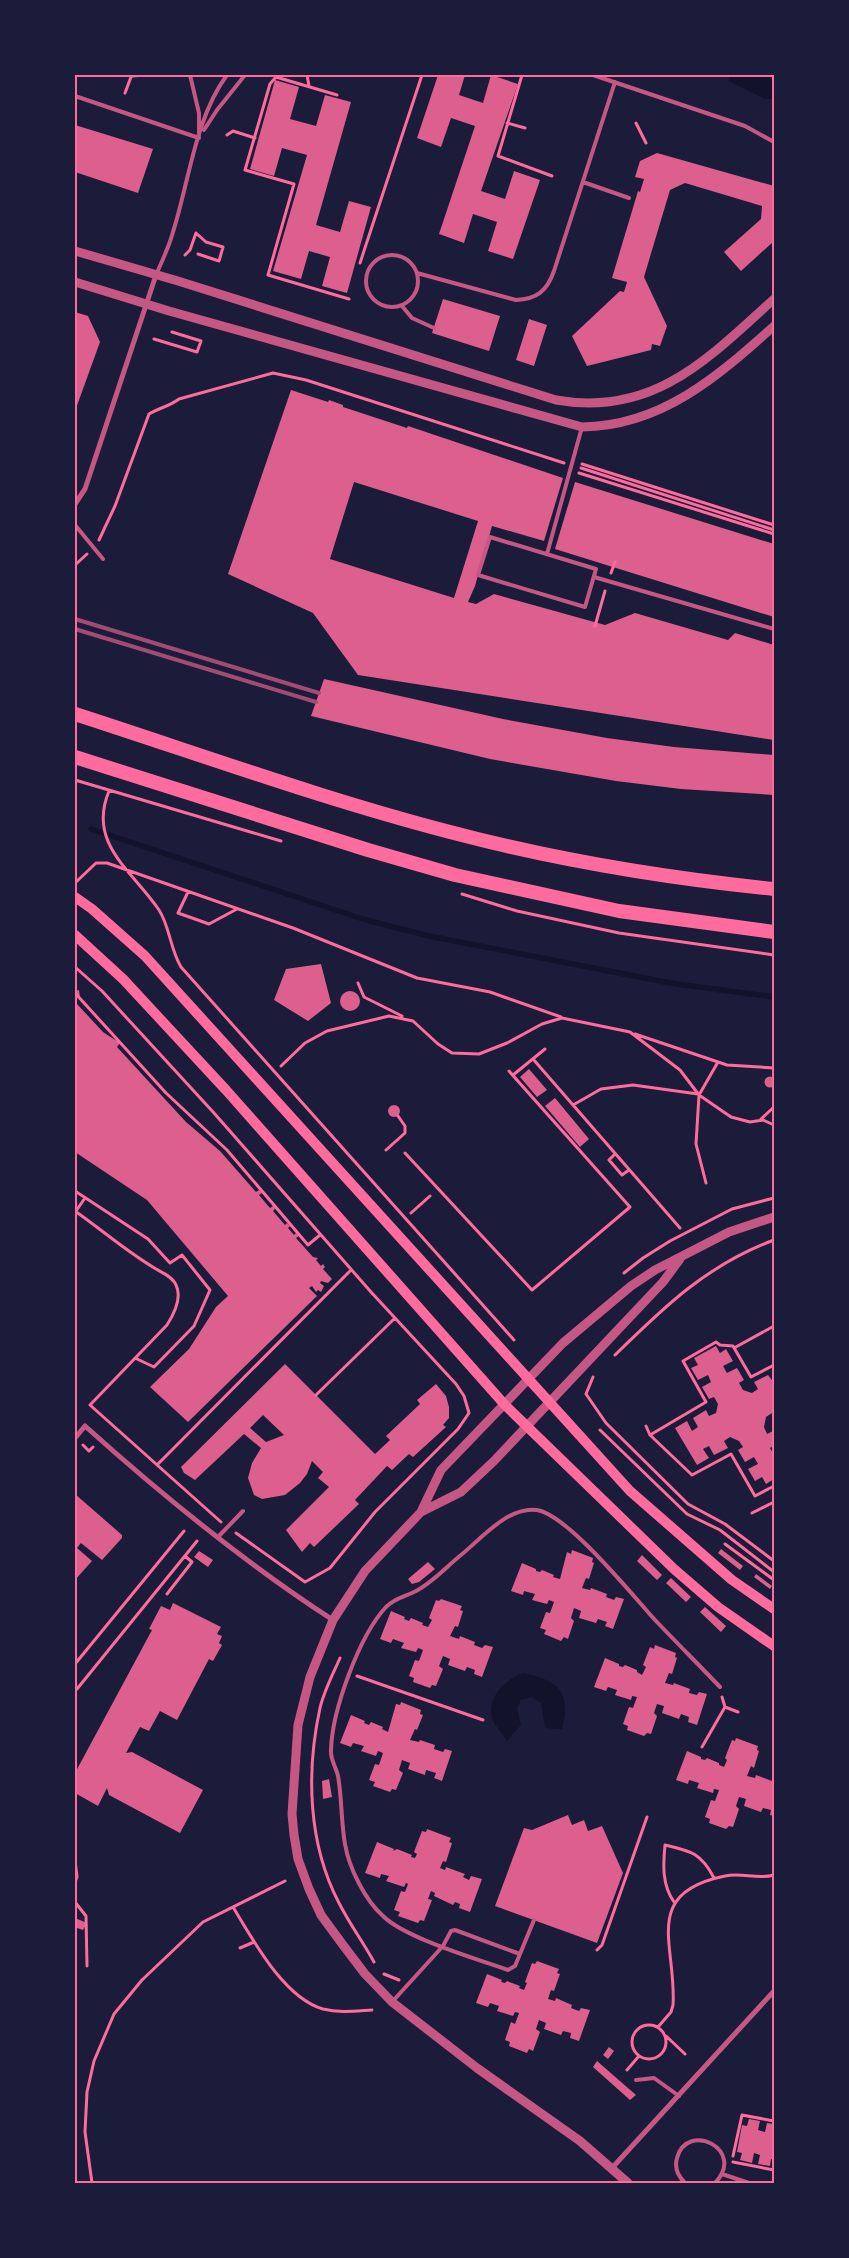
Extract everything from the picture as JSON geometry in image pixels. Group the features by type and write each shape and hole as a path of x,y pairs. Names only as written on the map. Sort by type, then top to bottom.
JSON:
{"highway":[{"path":"75,714 383,814 451,832 576,860 672,877 774,889"},
{"path":"75,757 368,850 455,875 619,911 774,932"}],"main road":[{"path":"75,897 92,909 146,956 630,1491 732,1580 774,1609"},
{"path":"75,934 123,979 219,1083 505,1405 674,1569 718,1607 774,1646"}],"street":[{"path":"75,251 556,400 582,405 622,401 643,395 682,376 702,363 774,299"},
{"path":"75,504 84,489 156,275"},
{"path":"75,282 145,304 582,427 617,425 651,415 668,407 704,386 774,326"},
{"path":"628,2183 580,2141 477,2068 392,2002 365,1974 321,1915 298,1859 294,1835 292,1814 298,1726 310,1677 333,1620 365,1572 421,1512 441,1470 505,1405 528,1378 604,1306 655,1270 729,1232 774,1217"},
{"path":"421,1512 461,1492 663,1282 681,1258"},
{"path":"75,1438 85,1426 218,1537 295,1595 333,1620"},
{"path":"612,2168 774,1991"}],"lane":[{"path":"190,75 199,113 199,138"},
{"path":"156,275 173,233 199,138 215,94 227,75"},
{"path":"199,138 217,110 245,75"},
{"path":"594,75 745,126 774,142"},
{"path":"417,273 516,300 529,299 542,293 554,271 615,82"},
{"path":"75,96 199,138"},
{"path":"583,182 629,198"},
{"path":"391,255 407,260 417,273 418,281 414,296 402,306 394,308 378,304 367,291 366,275 375,261 391,255"},
{"path":"402,306 412,318 434,328"},
{"path":"547,554 582,427"},
{"path":"75,525 103,559"},
{"path":"490,537 596,569 594,577 585,607 478,575 490,537"},
{"path":"594,577 774,629"},
{"path":"534,1920 515,1966 508,1970 398,1927 383,1916 368,1898 355,1872 345,1846 338,1777 330,1752 338,1708 350,1674 375,1623 386,1608 394,1600 415,1592 514,1513 536,1510 550,1515 562,1524 600,1559 720,1687"},
{"path":"218,1537 243,1511"},
{"path":"392,2002 443,1946 451,1931 455,1930 520,1954"},
{"path":"636,2080 654,2078 679,2096"},
{"path":"685,2183 677,2171 678,2156 682,2148 696,2140 705,2140 719,2149 724,2164 722,2174 715,2183"},
{"path":"722,2174 749,2183"}],"path":[{"path":"125,93 131,76 145,75"},
{"path":"307,75 309,86"},
{"path":"360,263 422,75"},
{"path":"522,75 498,156 552,176"},
{"path":"337,95 276,77 270,84 246,170 294,184 268,275 349,300"},
{"path":"507,123 525,128"},
{"path":"636,123 646,143"},
{"path":"226,135 233,131 255,138"},
{"path":"185,255 190,250 196,233 206,242 223,247 219,261 198,254"},
{"path":"154,339 197,352 201,341 172,332"},
{"path":"75,565 94,547 103,535 149,414 159,408 171,405 179,399 273,373 306,380 774,525"},
{"path":"573,464 774,530"},
{"path":"571,471 774,534"},
{"path":"609,580 614,562"},
{"path":"594,626 606,589"},
{"path":"109,791 102,814 106,840 159,910 164,920 175,957 181,967 515,1341"},
{"path":"76,882 96,863 107,863 302,932 416,978 490,992 562,1018 630,1032 727,1065 774,1068"},
{"path":"188,892 178,913 209,924 237,909"},
{"path":"75,967 102,991 214,1113 464,1396 470,1413 458,1429 375,1512 330,1568 305,1582 227,1527 90,1405 171,1320 178,1299 176,1285 171,1278 136,1258 76,1211 85,1198"},
{"path":"358,983 364,997 410,1020 452,1053 478,1054 507,1043 542,1024 562,1018"},
{"path":"75,993 166,1094 227,1150 308,1245 320,1235"},
{"path":"281,1066 305,1043 327,1032 389,1016 410,1020"},
{"path":"630,1032 680,1070 699,1094 731,1117 750,1122 761,1120 774,1125"},
{"path":"513,1075 546,1049"},
{"path":"533,1059 680,1228"},
{"path":"706,1183 696,1144 699,1094 718,1062"},
{"path":"405,1152 532,1290 630,1207 509,1071"},
{"path":"573,1105 601,1090 633,1085 699,1094"},
{"path":"761,1120 774,1107"},
{"path":"386,1150 405,1132 398,1116"},
{"path":"615,1154 609,1160 622,1175 628,1170"},
{"path":"75,1191 148,1239 170,1263 182,1255 210,1290 194,1326 154,1367 135,1358"},
{"path":"411,1213 430,1196"},
{"path":"614,1356 687,1287 716,1267 750,1249 774,1240"},
{"path":"157,1465 351,1270"},
{"path":"316,1395 395,1318"},
{"path":"734,1348 774,1326"},
{"path":"650,1435 706,1402 682,1361 721,1340"},
{"path":"716,1342 734,1348 751,1377 774,1365"},
{"path":"596,1374 591,1380 586,1394 606,1423 688,1504 725,1524 774,1561"},
{"path":"646,1426 650,1435 692,1475 731,1454 756,1496 774,1486"},
{"path":"600,1430 687,1514 720,1530 774,1572"},
{"path":"752,1514 774,1502"},
{"path":"75,1664 184,1531"},
{"path":"77,1689 197,1541"},
{"path":"725,1544 774,1580"},
{"path":"167,1594 192,1562 184,1556"},
{"path":"335,1669 483,1720"},
{"path":"702,1747 725,1707 720,1687"},
{"path":"725,1707 738,1712"},
{"path":"597,1950 602,1944 647,1817"},
{"path":"674,1902 669,1895 665,1879 665,1845 689,1850 700,1857 714,1878"},
{"path":"75,1860 77,1877 75,1882"},
{"path":"658,2027 671,2012 673,2005 667,1932 674,1902 695,1885 714,1878 742,1874 753,1876 774,1875"},
{"path":"92,2183 85,2132 87,2092 94,2061 114,2014 142,1980 203,1922 285,1881"},
{"path":"75,1902 86,1916 87,1966"},
{"path":"233,1907 254,1942 278,1975 298,1996 328,2010 342,2012 372,2010"},
{"path":"240,1948 254,1942"},
{"path":"665,2036 666,2045 660,2055 650,2059 639,2056 632,2048 631,2042 634,2031 644,2024 658,2027 685,2054"},
{"path":"627,2070 639,2056"},
{"path":"774,2121 742,2115 732,2162 774,2170"}],"shaded area":[{"path":"730,75 774,75 774,99 765,99 728,81"},
{"path":"523,1673 545,1680 559,1690 565,1706 562,1729 545,1728 541,1703 531,1697 521,1700 517,1708 521,1725 507,1741 492,1718 492,1702 504,1685"}],"building":[{"path":"438,75 465,75 459,95 483,103 491,75 518,84 481,191 505,199 514,171 540,180 513,259 488,251 497,222 473,214 464,243 439,234 475,126 451,118 441,147 417,138"},
{"path":"275,80 299,87 290,119 316,126 325,95 351,102 316,225 340,232 349,201 371,207 347,293 322,286 330,257 309,251 301,279 273,271 307,155 282,148 274,176 250,169"},
{"path":"75,125 153,149 138,193 75,172"},
{"path":"657,153 774,186 774,241 741,271 724,252 761,219 762,206 685,183 670,190 644,277 667,326 660,346 652,344 651,350 587,366 572,336 620,291 624,292 627,282 612,278 638,191 640,192 644,179 635,177 640,161"},
{"path":"443,299 500,316 489,351 432,333"},
{"path":"75,312 88,316 100,342 75,411"},
{"path":"529,319 547,325 534,366 516,360"},
{"path":"291,390 328,402 329,400 343,405 343,407 407,428 408,426 563,478 544,541 492,526 475,586 468,602 476,604 494,594 605,625 635,613 728,640 735,633 774,645 774,740 358,675 313,613 228,574","holes":["354,482 478,521 454,598 330,559"]},
{"path":"575,482 774,544 774,617 555,549"},
{"path":"324,679 503,719 607,738 674,747 774,755 774,795 681,789 616,781 490,759 311,716"},
{"path":"321,964 331,1003 308,1021 274,1000 286,969"},
{"path":"79,990 80,998 76,998 77,1004 103,1032 120,1043 117,1047 186,1122 220,1151 256,1192 259,1190 262,1193 259,1195 270,1208 273,1206 275,1209 273,1211 285,1225 287,1223 290,1226 288,1228 294,1235 296,1233 299,1236 296,1238 313,1257 318,1258 316,1260 321,1266 323,1264 325,1267 323,1269 332,1279 328,1283 321,1281 320,1283 324,1286 321,1292 318,1290 316,1292 312,1286 309,1288 317,1296 188,1422 150,1387 189,1349 216,1307 228,1296 147,1200 75,1152 75,991"},
{"path":"350,991 357,994 360,1001 357,1008 350,1011 343,1008 340,1001 343,994"},
{"path":"529,1069 547,1090 537,1097 520,1077"},
{"path":"768,1077 772,1077 775,1082 774,1086 768,1087 765,1084 765,1080"},
{"path":"555,1098 589,1139 580,1147 545,1106"},
{"path":"396,1105 399,1106 399,1116 392,1117 389,1116 388,1109 389,1106"},
{"path":"716,1346 720,1353 726,1349 733,1361 723,1366 727,1373 737,1368 744,1380 739,1383 743,1390 752,1393 758,1389 754,1382 768,1375 774,1383 774,1416 772,1413 766,1417 764,1427 767,1434 773,1431 774,1433 774,1446 770,1448 774,1455 774,1479 766,1484 762,1477 755,1481 748,1469 758,1464 754,1457 745,1462 738,1450 743,1447 739,1441 730,1437 724,1441 728,1448 714,1455 709,1446 703,1449 709,1458 697,1465 675,1428 687,1421 692,1431 698,1427 693,1418 706,1410 709,1416 716,1413 718,1404 714,1397 709,1399 702,1387 711,1382 708,1375 698,1380 691,1368 698,1365 694,1358"},
{"path":"285,1364 375,1454 390,1440 386,1436 420,1404 417,1400 436,1384 446,1396 449,1407 449,1418 443,1425 446,1427 413,1457 409,1454 392,1470 387,1466 355,1500 359,1504 314,1547 310,1543 302,1552 286,1530 329,1487 318,1478 323,1472 312,1461 307,1474 300,1483 285,1495 262,1499 254,1495 248,1478 252,1463 261,1448 244,1434 195,1480 184,1473 181,1467","holes":["263,1415 284,1435 266,1442 250,1428"]},
{"path":"75,1494 122,1535 122,1538 102,1560 81,1543 77,1548 92,1561 75,1580"},
{"path":"721,1549 743,1566 740,1570 718,1553"},
{"path":"572,1550 593,1558 592,1562 594,1563 589,1579 586,1578 582,1588 590,1590 591,1588 607,1594 606,1597 614,1600 616,1597 624,1599 613,1629 605,1626 607,1622 598,1619 596,1623 579,1618 581,1611 574,1608 571,1618 574,1621 568,1639 564,1637 561,1641 544,1634 546,1630 540,1628 546,1612 550,1613 554,1602 549,1600 547,1604 532,1600 535,1594 524,1591 523,1595 511,1591 522,1563 536,1569 536,1571 540,1572 542,1570 560,1579 567,1552 571,1554"},
{"path":"199,1551 213,1560 208,1567 194,1557"},
{"path":"642,1555 662,1575 657,1580 637,1561"},
{"path":"428,1562 435,1569 419,1582 412,1584 408,1579"},
{"path":"756,1574 772,1586 770,1589 754,1577"},
{"path":"671,1578 691,1597 686,1602 666,1583"},
{"path":"441,1599 462,1606 460,1610 463,1611 458,1627 455,1626 450,1636 459,1639 460,1636 475,1642 474,1645 482,1648 485,1645 493,1647 482,1677 474,1674 475,1670 467,1667 465,1671 448,1665 450,1659 443,1656 439,1666 443,1669 436,1686 432,1685 430,1688 413,1682 414,1678 409,1676 415,1660 419,1661 423,1650 418,1648 416,1652 401,1648 404,1643 393,1639 391,1643 380,1639 391,1611 405,1617 404,1619 409,1621 411,1618 428,1627 432,1620 429,1618 436,1600 439,1601"},
{"path":"173,1603 221,1627 217,1634 222,1636 219,1643 222,1645 213,1661 209,1659 177,1720 160,1711 149,1731 140,1727 126,1753 132,1752 203,1790 180,1833 109,1795 107,1788 98,1806 75,1793 75,1773 152,1630 149,1629 161,1606 170,1610"},
{"path":"705,1607 726,1626 721,1632 700,1612"},
{"path":"655,1645 676,1653 675,1657 677,1658 672,1674 669,1673 665,1683 673,1685 674,1683 690,1689 689,1693 697,1695 699,1692 707,1694 697,1725 688,1722 689,1717 681,1714 679,1719 662,1713 664,1706 657,1704 654,1713 657,1716 651,1734 647,1733 644,1736 627,1730 628,1726 623,1724 629,1707 633,1708 637,1697 632,1696 631,1700 615,1695 617,1690 608,1687 606,1691 594,1687 605,1658 619,1664 619,1666 623,1667 625,1665 637,1670 642,1675 646,1667 643,1665 650,1647 654,1649"},
{"path":"401,1702 421,1710 420,1714 423,1715 417,1730 415,1729 410,1740 419,1742 420,1740 435,1745 434,1749 443,1752 445,1749 452,1751 442,1781 434,1778 436,1773 426,1770 425,1775 408,1769 410,1763 402,1760 399,1770 403,1773 396,1790 392,1789 390,1792 373,1786 375,1782 369,1780 375,1764 379,1765 383,1753 378,1751 376,1756 361,1751 364,1746 353,1743 351,1747 340,1743 351,1715 365,1721 364,1723 369,1725 371,1722 383,1727 382,1729 388,1732 396,1704 400,1705"},
{"path":"736,1738 758,1746 757,1750 759,1751 754,1768 751,1766 747,1776 755,1778 756,1775 772,1781 774,1816 770,1815 771,1810 763,1808 761,1812 744,1806 746,1799 739,1797 736,1806 739,1809 733,1827 729,1826 726,1829 709,1823 710,1819 705,1817 711,1800 715,1801 719,1790 714,1789 713,1793 697,1788 699,1783 689,1780 688,1784 676,1780 687,1751 701,1757 701,1759 705,1760 707,1758 724,1767 727,1760 725,1758 732,1740 735,1741"},
{"path":"329,1779 332,1797 323,1799 322,1781"},
{"path":"568,1815 572,1825 584,1820 588,1831 602,1826 623,1873 597,1943 495,1906 524,1828 532,1830"},
{"path":"427,1829 451,1838 449,1842 452,1843 446,1862 443,1861 440,1868 445,1870 446,1867 465,1874 463,1877 469,1880 471,1876 482,1879 470,1912 459,1908 460,1904 455,1902 453,1905 434,1896 435,1893 431,1891 428,1899 432,1900 424,1921 420,1920 418,1923 398,1916 400,1912 394,1910 401,1891 405,1892 408,1884 406,1883 404,1887 386,1881 389,1876 381,1874 380,1878 365,1873 377,1842 394,1849 393,1851 397,1849 415,1858 417,1854 414,1852 422,1831 426,1832"},
{"path":"75,1918 87,1923 83,1930 77,1928 75,1933"},
{"path":"537,1961 559,1969 557,1973 560,1974 554,1991 551,1990 548,1999 555,2001 556,1998 572,2005 571,2008 579,2011 581,2008 590,2010 579,2041 570,2038 571,2033 563,2031 561,2035 544,2029 546,2023 539,2020 536,2029 540,2032 533,2051 529,2049 527,2053 509,2046 510,2042 505,2040 511,2022 515,2024 519,2013 515,2012 513,2016 497,2011 499,2006 490,2003 488,2007 476,2003 487,1974 502,1980 501,1982 505,1983 507,1981 520,1986 519,1988 524,1990 532,1963 535,1964"},
{"path":"609,2047 614,2051 608,2059 603,2055"},
{"path":"597,2061 636,2095 630,2100 593,2067"},
{"path":"749,2119 760,2121 758,2130 765,2132 767,2123 774,2124 774,2160 771,2159 770,2166 758,2164 760,2155 754,2153 752,2163 740,2160 742,2153 737,2152 742,2125 747,2126"}],"waterway":[{"path":"91,829 366,920 429,936 670,983 774,997"}],"railway":[{"path":"75,619 319,693"},
{"path":"75,629 316,702"}]}
